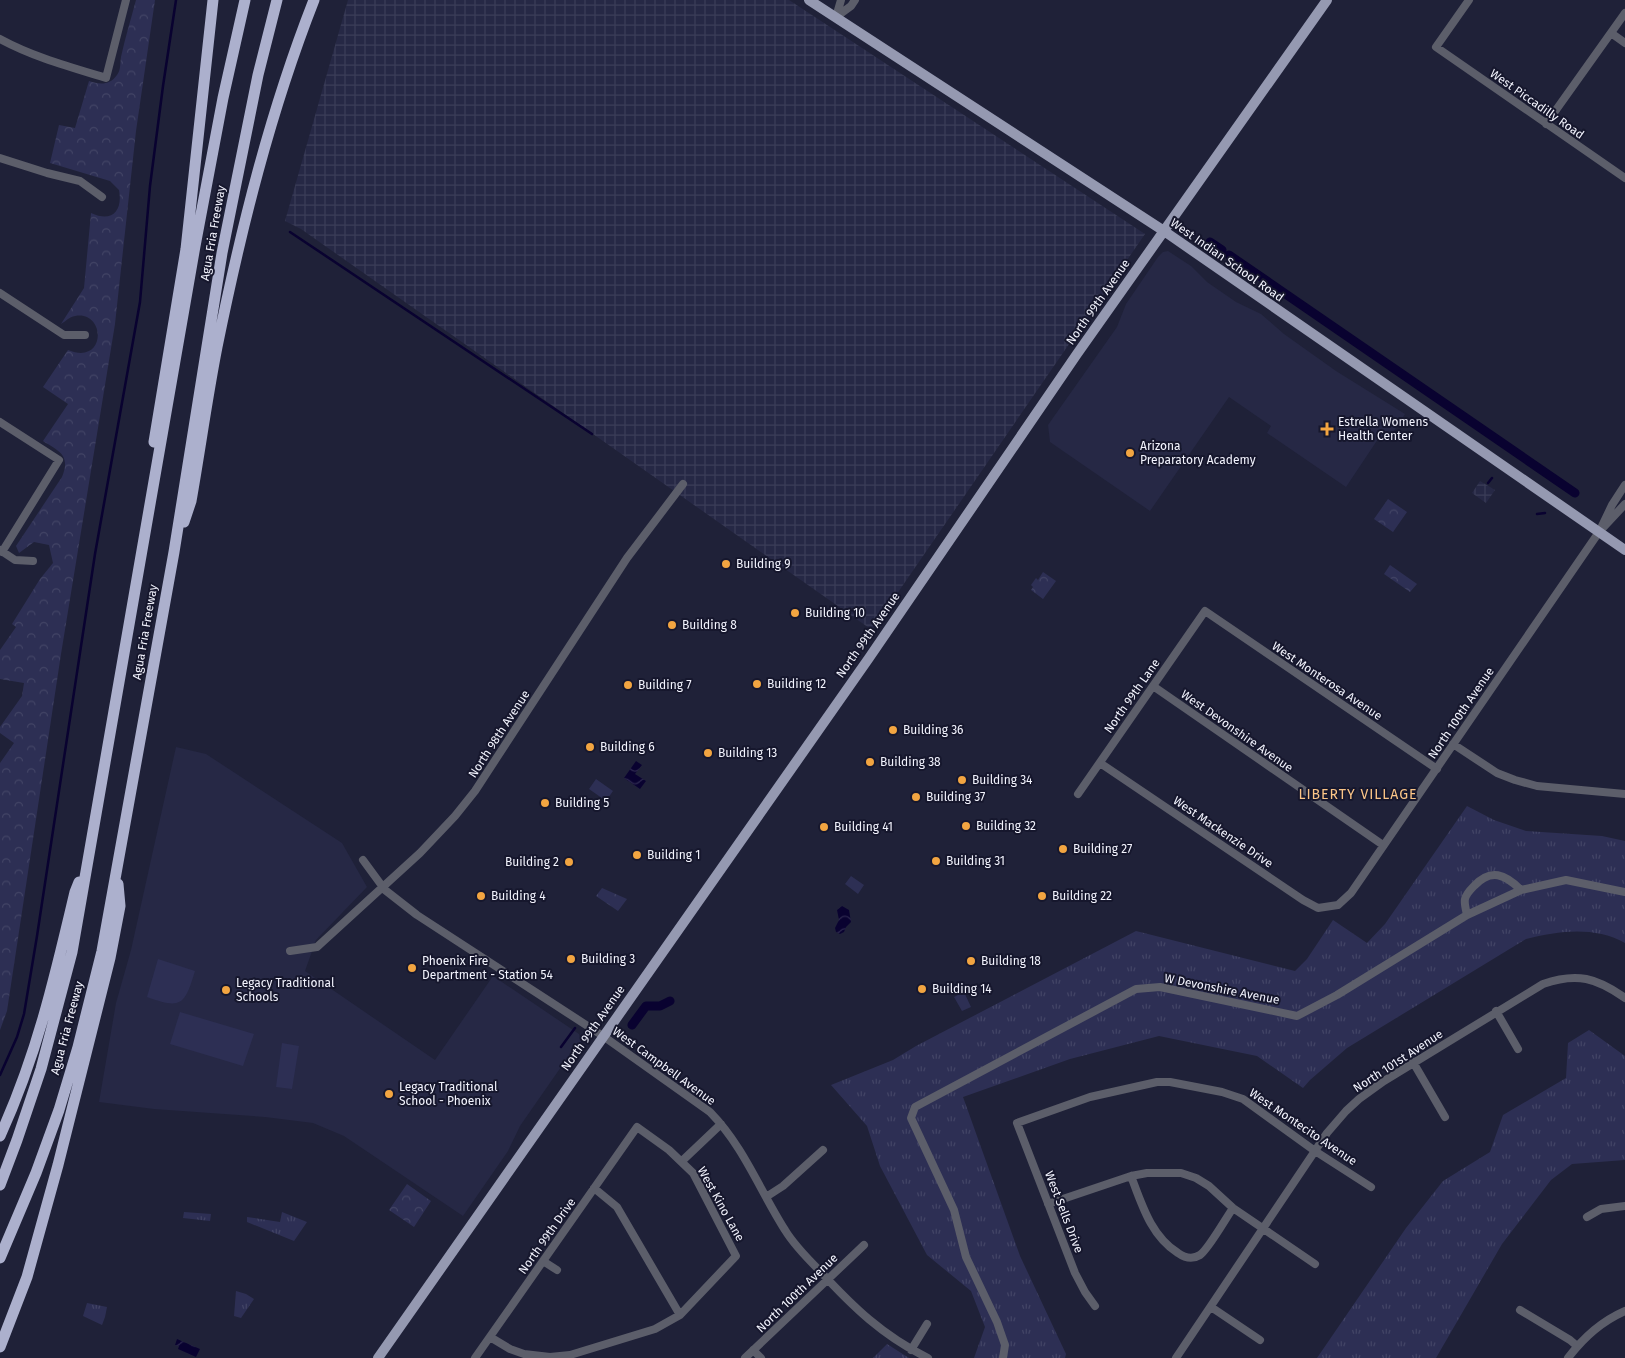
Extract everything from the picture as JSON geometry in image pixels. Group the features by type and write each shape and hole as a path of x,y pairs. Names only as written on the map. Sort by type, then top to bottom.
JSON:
{"highway":[{"path":"144,541 146,489 186,249 213,0"},
{"name":"Agua Fria Freeway","path":"0,1185 36,1085 72,952 213,150 245,0"},
{"name":"Agua Fria Freeway","path":"0,1258 36,1174 59,1110 78,1047 102,951 174,552 222,253 258,76 277,0"},
{"path":"174,552 191,501 217,348 245,221 278,101 314,0"},
{"path":"0,1136 23,1084 38,1039 52,990 75,892 90,855"},
{"path":"0,1347 12,1321 32,1263 108,968 120,906 117,868"}],"main road":[{"name":"West Indian School Road","path":"809,0 1164,231 1625,550"},
{"name":"North 99th Avenue","path":"378,1358 869,658 1077,354 1327,0"}],"street":[{"path":"0,38 20,50 106,78 126,0"},
{"path":"836,17 838,3 841,0"},
{"path":"836,17 851,6 855,0"},
{"name":"West Piccadilly Road","path":"1469,0 1436,47 1625,178"},
{"path":"1546,124 1625,13"},
{"path":"1611,33 1625,44"},
{"path":"0,158 80,181 102,197"},
{"path":"0,294 64,335 85,335"},
{"path":"0,422 59,460 1,551 15,560 33,561"},
{"name":"North 98th Avenue","path":"290,951 317,947 420,853 455,816 475,791 627,558 684,484"},
{"path":"1599,532 1612,505 1625,485"},
{"path":"1599,532 1625,504"},
{"name":"North 100th Avenue","path":"1338,905 1350,893 1437,769 1599,532"},
{"name":"North 99th Lane","path":"1078,794 1205,611"},
{"name":"West Monterosa Avenue","path":"1205,611 1437,769"},
{"name":"West Devonshire Avenue","path":"1153,686 1383,845"},
{"path":"1453,744 1497,772 1515,780 1537,786 1625,794"},
{"name":"West Mackenzie Drive","path":"1100,763 1303,900 1318,908 1338,905"},
{"name":"West Campbell Avenue","path":"363,860 383,887 417,916 603,1036 697,1102 721,1124 742,1152 791,1239 868,1320 888,1335 928,1358"},
{"path":"1467,915 1465,899 1481,878 1495,874 1510,879 1521,890"},
{"name":"W Devonshire Avenue","path":"1003,1358 1005,1345 998,1322 966,1257 954,1210 911,1118 915,1107 1136,989 1160,987 1297,1016 1337,994 1467,915 1521,890 1566,880 1625,892"},
{"name":"North 101st Avenue","path":"1176,1358 1327,1133 1359,1099 1413,1062 1543,984 1562,978 1586,979 1598,982 1625,998"},
{"path":"1496,1011 1518,1049"},
{"path":"1413,1062 1445,1117"},
{"name":"West Montecito Avenue","path":"1017,1123 1090,1097 1157,1082 1170,1082 1222,1092 1243,1099 1315,1151 1371,1187"},
{"name":"West Sells Drive","path":"1017,1123 1075,1273 1095,1306"},
{"path":"682,1161 721,1124"},
{"name":"West Kino Lane","path":"637,1127 658,1141 693,1173 736,1256 680,1315"},
{"name":"North 99th Drive","path":"476,1358 637,1127"},
{"path":"766,1197 783,1186 823,1150"},
{"path":"1048,1204 1131,1176 1147,1173 1181,1173 1196,1178 1209,1186 1233,1208 1315,1264"},
{"path":"1131,1176 1141,1204 1156,1234 1171,1249 1183,1257 1194,1258 1203,1253 1233,1208"},
{"path":"490,1337 510,1349 524,1354 539,1357 562,1356 655,1329 680,1315 618,1207 594,1188"},
{"path":"1587,1217 1600,1209 1625,1206"},
{"name":"North 100th Avenue","path":"744,1358 864,1245"},
{"path":"543,1261 557,1270"},
{"path":"1211,1307 1260,1340"},
{"path":"1520,1310 1577,1346"},
{"path":"1568,1358 1577,1346 1605,1322 1625,1311"},
{"path":"912,1350 928,1324"},
{"path":"753,1350 761,1358"}],"shaded area":[{"path":"348,0 789,0 1145,234 872,630 301,229 285,221"},
{"path":"1168,251 1191,266 1207,282 1236,302 1261,314 1284,334 1336,371 1405,414 1387,441 1380,436 1346,487 1267,433 1271,426 1229,397 1150,511 1050,442 1048,425 1117,327 1126,304 1158,257 1163,252"},
{"path":"1480,481 1495,490 1486,503 1472,493"},
{"name":"Legacy Traditional Schools","path":"176,747 206,754 342,843 367,887 316,940 305,971 435,1060 493,976 579,1034 580,1047 561,1067 520,1126 508,1151 463,1216 344,1136 313,1123 265,1117 154,1109 99,1102 116,1003 131,950"}],"green space":[{"path":"136,0 155,0 136,131 115,324 61,654 7,1011 0,1030 0,763 14,743 0,733 0,727 22,696 24,683 0,679 0,650 16,627 12,624 40,579 53,563 49,545 34,542 19,553 16,546 62,477 64,470 65,464 62,454 43,441 68,404 43,387 68,350 81,353 90,351 96,345 98,337 97,328 85,316 69,318 61,324 84,288 91,213 98,216 110,216 117,209 120,197 119,190 110,181 50,163 59,125 75,128 89,81 97,83 108,82 118,73"},
{"path":"1388,499 1407,512 1393,532 1374,519"},
{"path":"1390,565 1417,584 1410,592 1384,574"},
{"path":"1043,572 1056,581 1043,599 1031,590 1033,587 1031,585 1036,578 1038,580"},
{"path":"596,779 613,791 606,801 589,789"},
{"path":"1467,806 1494,820 1526,831 1602,836 1625,841 1625,943 1601,934 1589,932 1564,932 1526,939 1347,1048 1303,1088 1257,1056 1159,1036 1070,1059 963,1097 1020,1256 1066,1354 1065,1358 974,1358 985,1327 971,1291 927,1255 880,1166 867,1126 831,1085 893,1060 916,1046 1136,931 1295,971 1307,959 1333,920 1367,943 1385,924"},
{"path":"851,876 864,885 858,894 845,884"},
{"path":"602,888 627,899 618,911 596,896"},
{"path":"158,959 195,971 185,997 180,1001 168,1003 147,997"},
{"path":"964,992 971,1007 962,1011 954,997"},
{"path":"180,1012 254,1034 243,1066 170,1044"},
{"path":"1589,1030 1625,1056 1625,1160 1572,1164 1551,1180 1502,1244 1436,1358 1317,1358 1406,1228 1443,1181 1490,1152 1503,1115 1566,1078 1568,1043"},
{"path":"282,1043 299,1046 292,1089 276,1087"},
{"path":"407,1184 431,1201 414,1227 389,1210"},
{"path":"184,1212 211,1214 210,1221 183,1218"},
{"path":"282,1212 307,1222 294,1241 247,1222 247,1217 280,1222"},
{"path":"236,1291 254,1299 241,1318 234,1316"},
{"path":"87,1303 107,1307 102,1325 83,1316"},
{"path":"887,1344 909,1358 873,1358"}],"water":[{"path":"636,761 642,765 635,774 646,781 640,789 624,778"},
{"path":"842,906 849,910 851,922 844,932 840,934 836,932 835,928 839,920 837,910"},
{"path":"177,1339 200,1349 196,1357 178,1349 179,1346 175,1345"}],"waterway":[{"path":"0,1075 17,1037 24,1014 37,936 95,554 140,302 150,186 176,0"},
{"path":"290,232 592,434"},
{"path":"1210,242 1222,250"},
{"path":"1229,255 1575,493"},
{"path":"1488,483 1492,478"},
{"path":"1537,514 1545,513"},
{"path":"632,1025 646,1006 660,1006 670,1001"},
{"path":"561,1047 575,1028"}],"place":[{"name":"Estrella Womens Health Center","path":"1327,429"},
{"name":"Arizona Preparatory Academy","path":"1130,453"},
{"name":"Building 9","path":"726,564"},
{"name":"Building 10","path":"795,613"},
{"name":"Building 8","path":"672,625"},
{"name":"Building 12","path":"757,684"},
{"name":"Building 7","path":"628,685"},
{"name":"Building 36","path":"893,730"},
{"name":"Building 6","path":"590,747"},
{"name":"Building 13","path":"708,753"},
{"name":"Building 38","path":"870,762"},
{"name":"Building 34","path":"962,780"},
{"name":"Building 37","path":"916,797"},
{"name":"Building 5","path":"545,803"},
{"name":"Building 32","path":"966,826"},
{"name":"Building 41","path":"824,827"},
{"name":"Building 27","path":"1063,849"},
{"name":"Building 1","path":"637,855"},
{"name":"Building 31","path":"936,861"},
{"name":"Building 2","path":"569,862"},
{"name":"Building 4","path":"481,896"},
{"name":"Building 22","path":"1042,896"},
{"name":"Building 3","path":"571,959"},
{"name":"Building 18","path":"971,961"},
{"name":"Phoenix Fire Department - Station 54","path":"412,968"},
{"name":"Building 14","path":"922,989"},
{"name":"Legacy Traditional Schools","path":"226,990"},
{"name":"Legacy Traditional School - Phoenix","path":"389,1094"}],"district":[{"name":"LIBERTY VILLAGE","path":"1358,794"}]}
